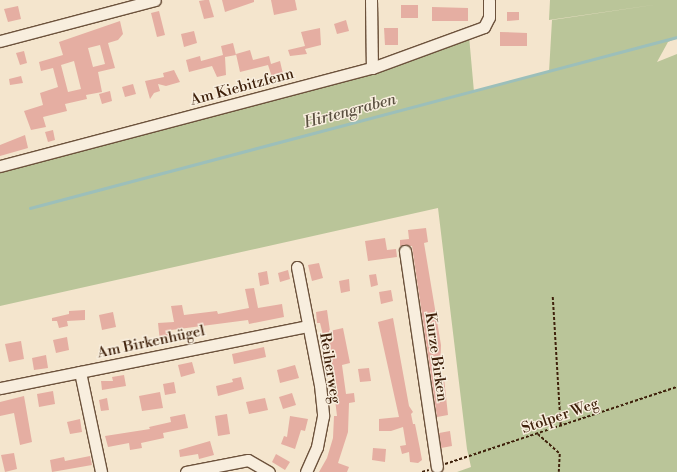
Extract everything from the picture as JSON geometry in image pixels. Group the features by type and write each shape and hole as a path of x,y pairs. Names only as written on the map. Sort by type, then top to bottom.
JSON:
{"street":[{"path":"0,41 155,0"},
{"path":"371,0 372,68"},
{"name":"Am Kiebitzfenn","path":"0,166 372,68 477,30 488,23 489,0"},
{"name":"Kurze Birken","path":"405,251 437,467"},
{"name":"Reiherweg","path":"297,267 320,385 323,416 317,446 306,472"},
{"name":"Am Birkenhügel","path":"0,388 81,375 308,326"},
{"path":"81,375 101,472"},
{"path":"186,472 248,460 269,472"}],"path":[{"path":"553,297 561,427"},
{"name":"Stolper Weg","path":"449,462 561,427 677,387"},
{"path":"538,434 560,454 559,472"}],"green space":[{"path":"550,0 677,0 677,38 668,42 657,62 677,54 677,472 457,472 471,467 467,449 438,208 0,306 0,168 469,36 474,92 549,72 552,20 660,4 549,20"}],"building":[{"path":"209,0 214,17 204,19 199,1"},
{"path":"222,0 254,0 254,2 225,12"},
{"path":"271,0 295,0 297,10 274,15"},
{"path":"401,5 418,5 418,18 401,18"},
{"path":"18,6 21,19 8,22 4,9"},
{"path":"432,7 468,8 468,21 432,21"},
{"path":"159,11 165,35 157,37 151,13"},
{"path":"507,12 519,12 519,20 507,21"},
{"path":"346,20 349,31 337,34 334,24"},
{"path":"120,21 123,34 118,40 108,43 115,68 98,72 102,92 86,95 87,99 65,104 67,111 43,117 46,127 31,130 24,111 43,105 40,93 58,87 53,68 41,71 39,62 63,55 59,42","holes":["100,45 105,64 93,67 88,48","74,61 81,89 68,92 61,65"]},
{"path":"320,28 321,45 305,49 307,54 290,56 288,50 305,46 301,32"},
{"path":"384,28 398,28 398,45 385,45"},
{"path":"194,31 197,43 184,47 181,34"},
{"path":"500,32 527,33 527,46 500,46"},
{"path":"233,43 236,55 225,57 226,75 217,77 212,66 189,72 186,60 200,56 201,61 223,55 221,46"},
{"path":"250,50 253,60 269,56 271,64 280,61 283,74 272,77 268,65 240,72 236,54"},
{"path":"24,51 27,63 20,65 16,53"},
{"path":"174,70 180,82 166,86 158,84 160,91 154,93 150,99 145,81 164,77 163,73"},
{"path":"21,76 23,83 10,85 9,79"},
{"path":"133,84 136,94 125,97 122,87"},
{"path":"110,91 112,101 102,104 99,94"},
{"path":"53,130 55,140 48,142 45,132"},
{"path":"25,135 28,148 0,156 0,145"},
{"path":"426,228 428,242 424,243 441,345 440,378 444,378 448,415 437,417 412,246 400,246 400,240 409,239 408,230"},
{"path":"385,238 387,250 396,249 397,257 368,261 365,241"},
{"path":"319,263 323,278 312,281 308,265"},
{"path":"288,270 290,279 280,282 278,273"},
{"path":"267,271 269,284 260,286 258,273"},
{"path":"376,274 378,285 371,287 369,275"},
{"path":"349,279 350,291 341,293 339,281"},
{"path":"254,288 258,308 282,304 284,317 249,324 248,320 171,330 172,341 160,342 158,323 174,322 171,306 182,305 184,315 217,311 218,314 249,308 245,289"},
{"path":"391,290 393,301 381,304 379,292"},
{"path":"85,310 85,320 67,321 68,326 59,328 57,321 52,321 52,318 69,314 69,311"},
{"path":"327,310 330,331 343,328 350,363 342,365 346,394 354,393 355,402 349,403 348,432 338,463 349,467 347,472 319,472 327,458 333,438 334,416 337,416 332,374 334,374 329,347 326,347 320,323 317,323 316,312"},
{"path":"113,312 116,327 102,330 99,315"},
{"path":"393,318 409,406 413,412 411,414 413,424 415,424 422,460 418,463 410,462 409,452 402,454 400,446 406,445 403,427 391,431 379,431 379,419 399,417 378,322"},
{"path":"67,337 69,350 56,353 53,340"},
{"path":"21,341 24,359 9,362 5,344"},
{"path":"264,347 266,357 234,364 232,354"},
{"path":"46,355 48,368 34,370 32,358"},
{"path":"192,362 195,373 181,377 178,365"},
{"path":"295,365 299,378 280,383 277,370"},
{"path":"369,368 371,381 360,382 358,369"},
{"path":"124,375 126,386 102,390 101,381 113,381 112,377"},
{"path":"241,377 244,389 218,396 216,386 233,382 232,379"},
{"path":"174,382 176,393 165,395 163,384"},
{"path":"53,391 55,404 39,407 37,394"},
{"path":"160,392 163,408 142,411 139,396"},
{"path":"292,393 296,405 283,409 279,397"},
{"path":"24,396 32,442 20,445 14,413 0,416 0,402"},
{"path":"107,398 109,410 101,411 99,400"},
{"path":"265,398 268,410 249,414 246,402"},
{"path":"185,414 188,428 163,433 164,438 141,443 142,448 130,450 129,443 108,447 105,436 150,429 149,427 171,422 170,417"},
{"path":"227,414 230,434 218,436 215,416"},
{"path":"290,416 308,419 305,431 301,430 295,449 281,444 284,436 287,437"},
{"path":"80,419 82,432 70,434 67,422"},
{"path":"450,431 452,446 441,448 439,433"},
{"path":"210,441 214,455 199,459 198,454 180,457 179,450"},
{"path":"373,448 386,449 385,462 372,460"},
{"path":"14,453 17,469 5,472 1,455"},
{"path":"276,454 290,462 285,470 272,462"},
{"path":"90,456 92,465 52,472 50,460 64,457 65,461"}],"waterway":[{"name":"Hirtengraben","path":"30,208 677,37"}]}
